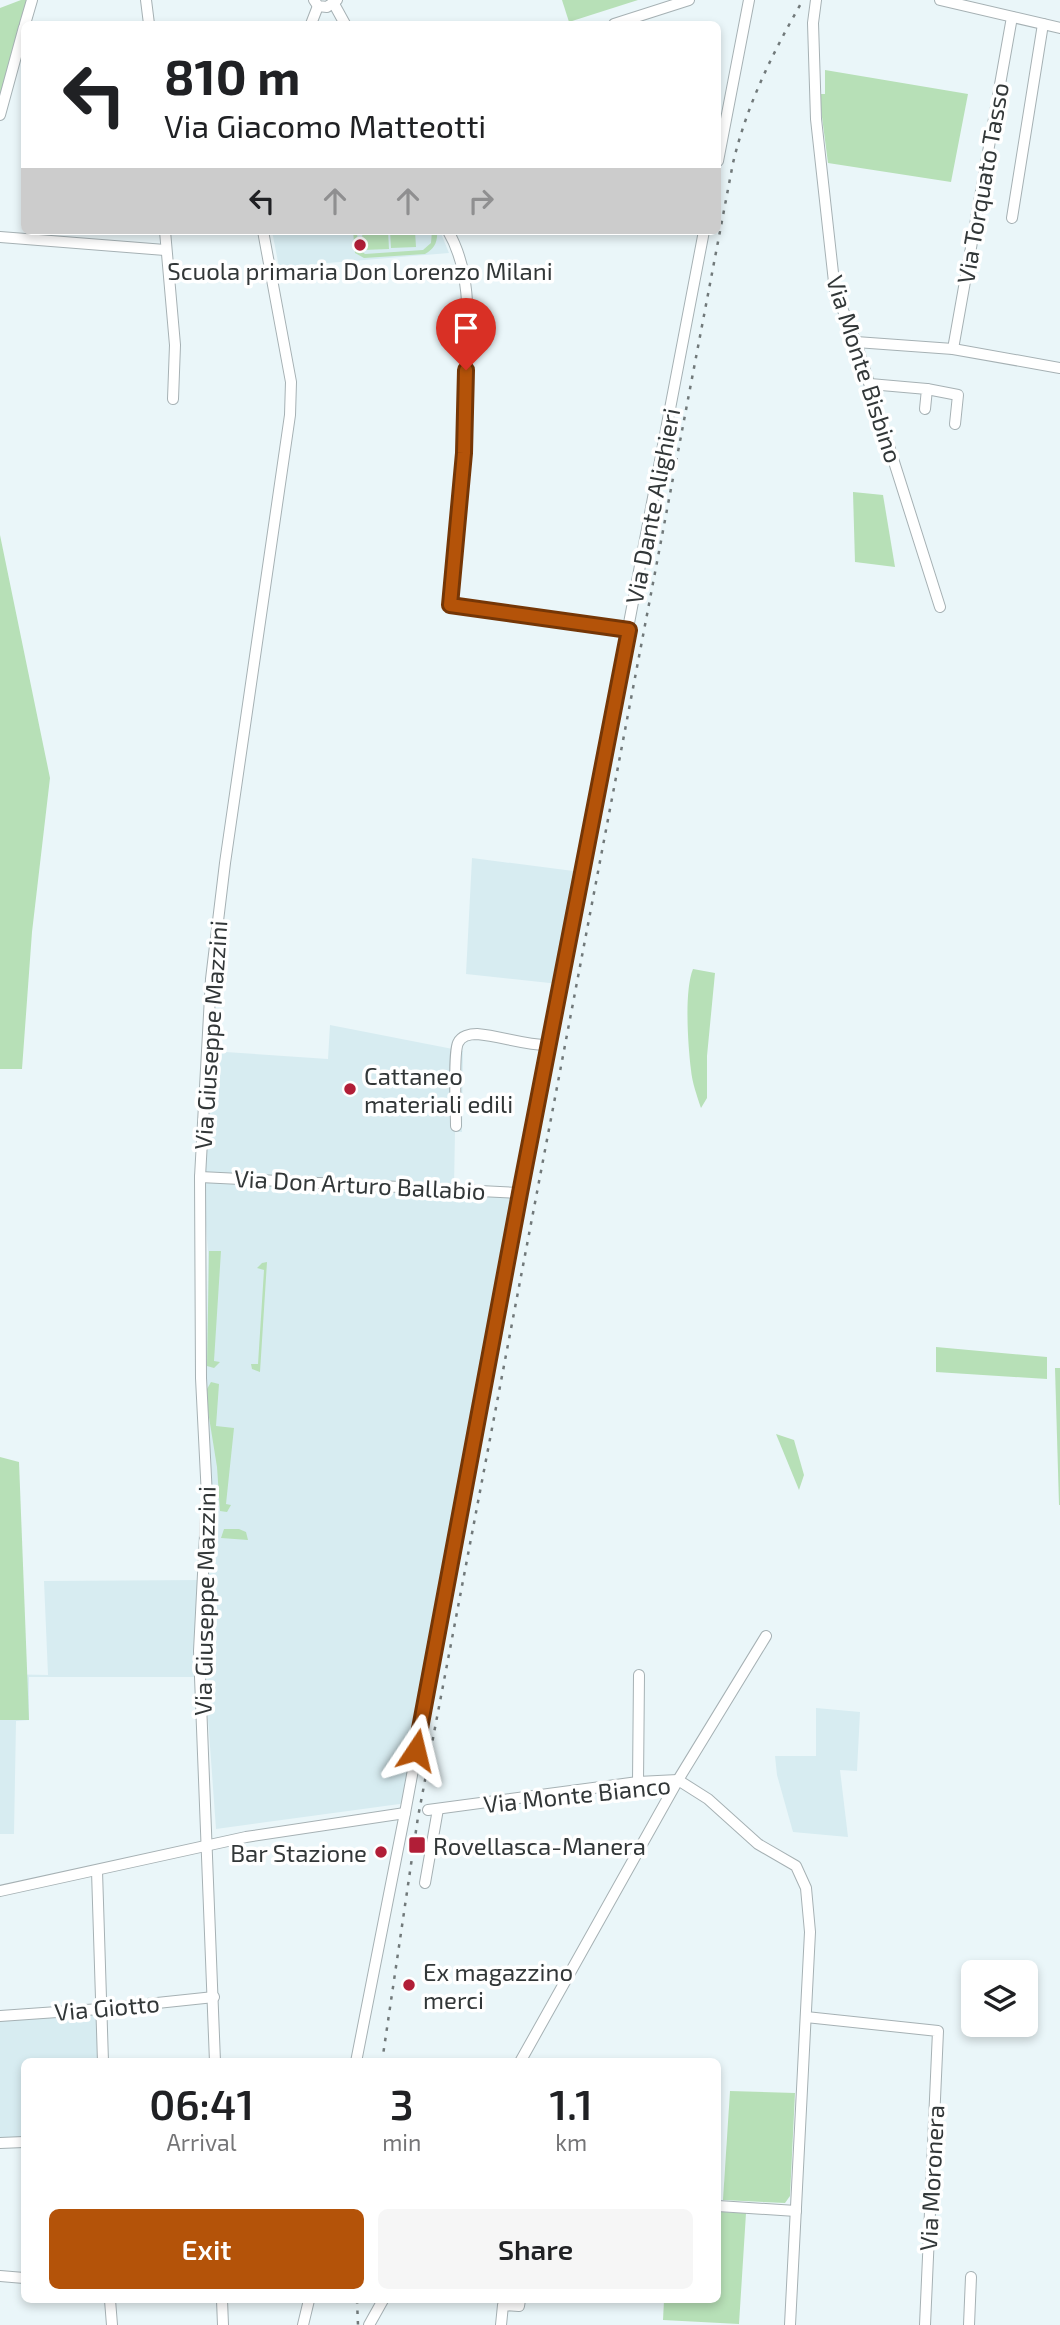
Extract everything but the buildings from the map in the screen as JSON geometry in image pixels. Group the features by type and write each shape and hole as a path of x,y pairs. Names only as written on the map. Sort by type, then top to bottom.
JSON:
{"street":[{"path":"26,21 32,0"},
{"path":"146,0 149,21"},
{"path":"623,21 689,0"},
{"name":"Via Monte Bisbino","path":"816,0 813,23 816,119 835,291 870,384 940,607"},
{"path":"940,0 1060,28"},
{"path":"721,146 749,1"},
{"path":"312,21 316,3 327,7 336,2 344,21"},
{"name":"Via Torquato Tasso","path":"953,349 1012,17"},
{"path":"1012,218 1043,24"},
{"path":"0,115 21,40"},
{"path":"165,235 175,345 173,399"},
{"name":"Via Giuseppe Mazzini","path":"215,2058 199,1651 207,1497 201,1378 200,1177 211,979 223,876 289,423 291,382 264,235"},
{"path":"450,235 461,264 468,294 464,453 450,605 629,630"},
{"name":"Via Dante Alighieri","path":"357,2058 703,235"},
{"path":"0,237 165,250"},
{"path":"856,342 953,349 1060,368"},
{"path":"870,384 927,389 957,396 955,424"},
{"path":"925,409 927,389"},
{"path":"456,1126 457,1052 464,1036 479,1034 520,1043 548,1045"},
{"name":"Via Don Arturo Ballabio","path":"200,1177 520,1193"},
{"path":"522,2058 678,1780 766,1636"},
{"path":"638,1782 639,1675"},
{"name":"Via Monte Bianco","path":"425,1883 433,1809 638,1782 678,1780 708,1799 751,1838 796,1866 802,1874 810,1916 790,2325"},
{"path":"0,1891 246,1837 405,1813"},
{"path":"97,1871 103,2058"},
{"name":"Via Giotto","path":"0,2016 214,1997"},
{"name":"Via Moronera","path":"806,2017 938,2031 925,2325"},
{"path":"0,2143 21,2142"},
{"path":"721,2206 796,2211"},
{"path":"0,2276 21,2278"},
{"path":"969,2325 971,2277"},
{"path":"110,2303 112,2325"},
{"path":"222,2303 223,2325"},
{"path":"303,2325 308,2303"},
{"path":"369,2325 381,2303"},
{"path":"501,2325 503,2305 519,2306 520,2303"}],"shaded area":[{"name":"Scuola primaria Don Lorenzo Milani","path":"273,235 442,235 449,253 279,267"},
{"path":"472,858 581,872 559,984 466,974"},
{"path":"330,1025 463,1051 462,1132 455,1132 454,1186 518,1191 407,1803 216,1829 205,1677 29,1677 29,1720 16,1721 14,1834 0,1834 0,1674 48,1675 44,1581 204,1580 208,1253 202,1169 210,1051 328,1059"},
{"path":"816,1708 860,1712 857,1771 840,1770 848,1837 793,1832 777,1775 775,1756 816,1756"},
{"path":"100,2009 101,2058 21,2058 21,2140 0,2141 0,2016"}],"green space":[{"path":"28,0 0,103 0,8"},
{"path":"562,0 638,0 572,21 569,21"},
{"path":"825,70 968,94 951,182 828,163 819,94 825,94"},
{"path":"353,235 357,235 358,248 365,254 423,250 431,243 432,235 437,235 435,245 425,254 364,258 355,253"},
{"path":"362,235 388,235 389,249 363,250"},
{"path":"390,235 415,235 416,247 391,248"},
{"path":"853,492 883,495 895,567 855,562"},
{"path":"0,535 50,778 32,932 22,1069 0,1069"},
{"path":"693,969 715,973 707,1056 707,1098 701,1108 692,1075 688,1033 688,991"},
{"path":"209,1251 221,1251 214,1361 220,1362 214,1368 207,1366"},
{"path":"267,1262 260,1372 252,1369 251,1364 258,1364 264,1270 257,1268"},
{"path":"936,1347 1047,1357 1047,1379 936,1372"},
{"path":"1055,1368 1060,1368 1060,1505 1059,1505"},
{"path":"211,1382 219,1384 216,1426 234,1428 226,1504 231,1505 227,1512 220,1511 217,1467 208,1411 207,1389"},
{"path":"776,1434 794,1440 804,1475 799,1490"},
{"path":"0,1457 19,1462 29,1720 0,1720"},
{"path":"224,1529 246,1532 248,1540 221,1538"},
{"path":"730,2091 795,2093 790,2196 785,2203 723,2200"},
{"path":"721,2212 746,2213 739,2324 663,2320 664,2303 721,2303"}],"railway":[{"path":"721,226 733,163 746,120 762,79 803,0"},
{"path":"383,2058 418,1817 719,235"},
{"path":"357,2303 358,2325"}],"place":[{"name":"Scuola primaria Don Lorenzo Milani","path":"360,245"},
{"name":"Cattaneo materiali edili","path":"350,1089"},
{"name":"Rovellasca-Manera","path":"417,1845"},
{"name":"Bar Stazione","path":"381,1852"},
{"name":"Ex magazzino merci","path":"409,1985"}],"route":[{"path":"416,1750 629,630 450,605 464,453 466,370"}]}
